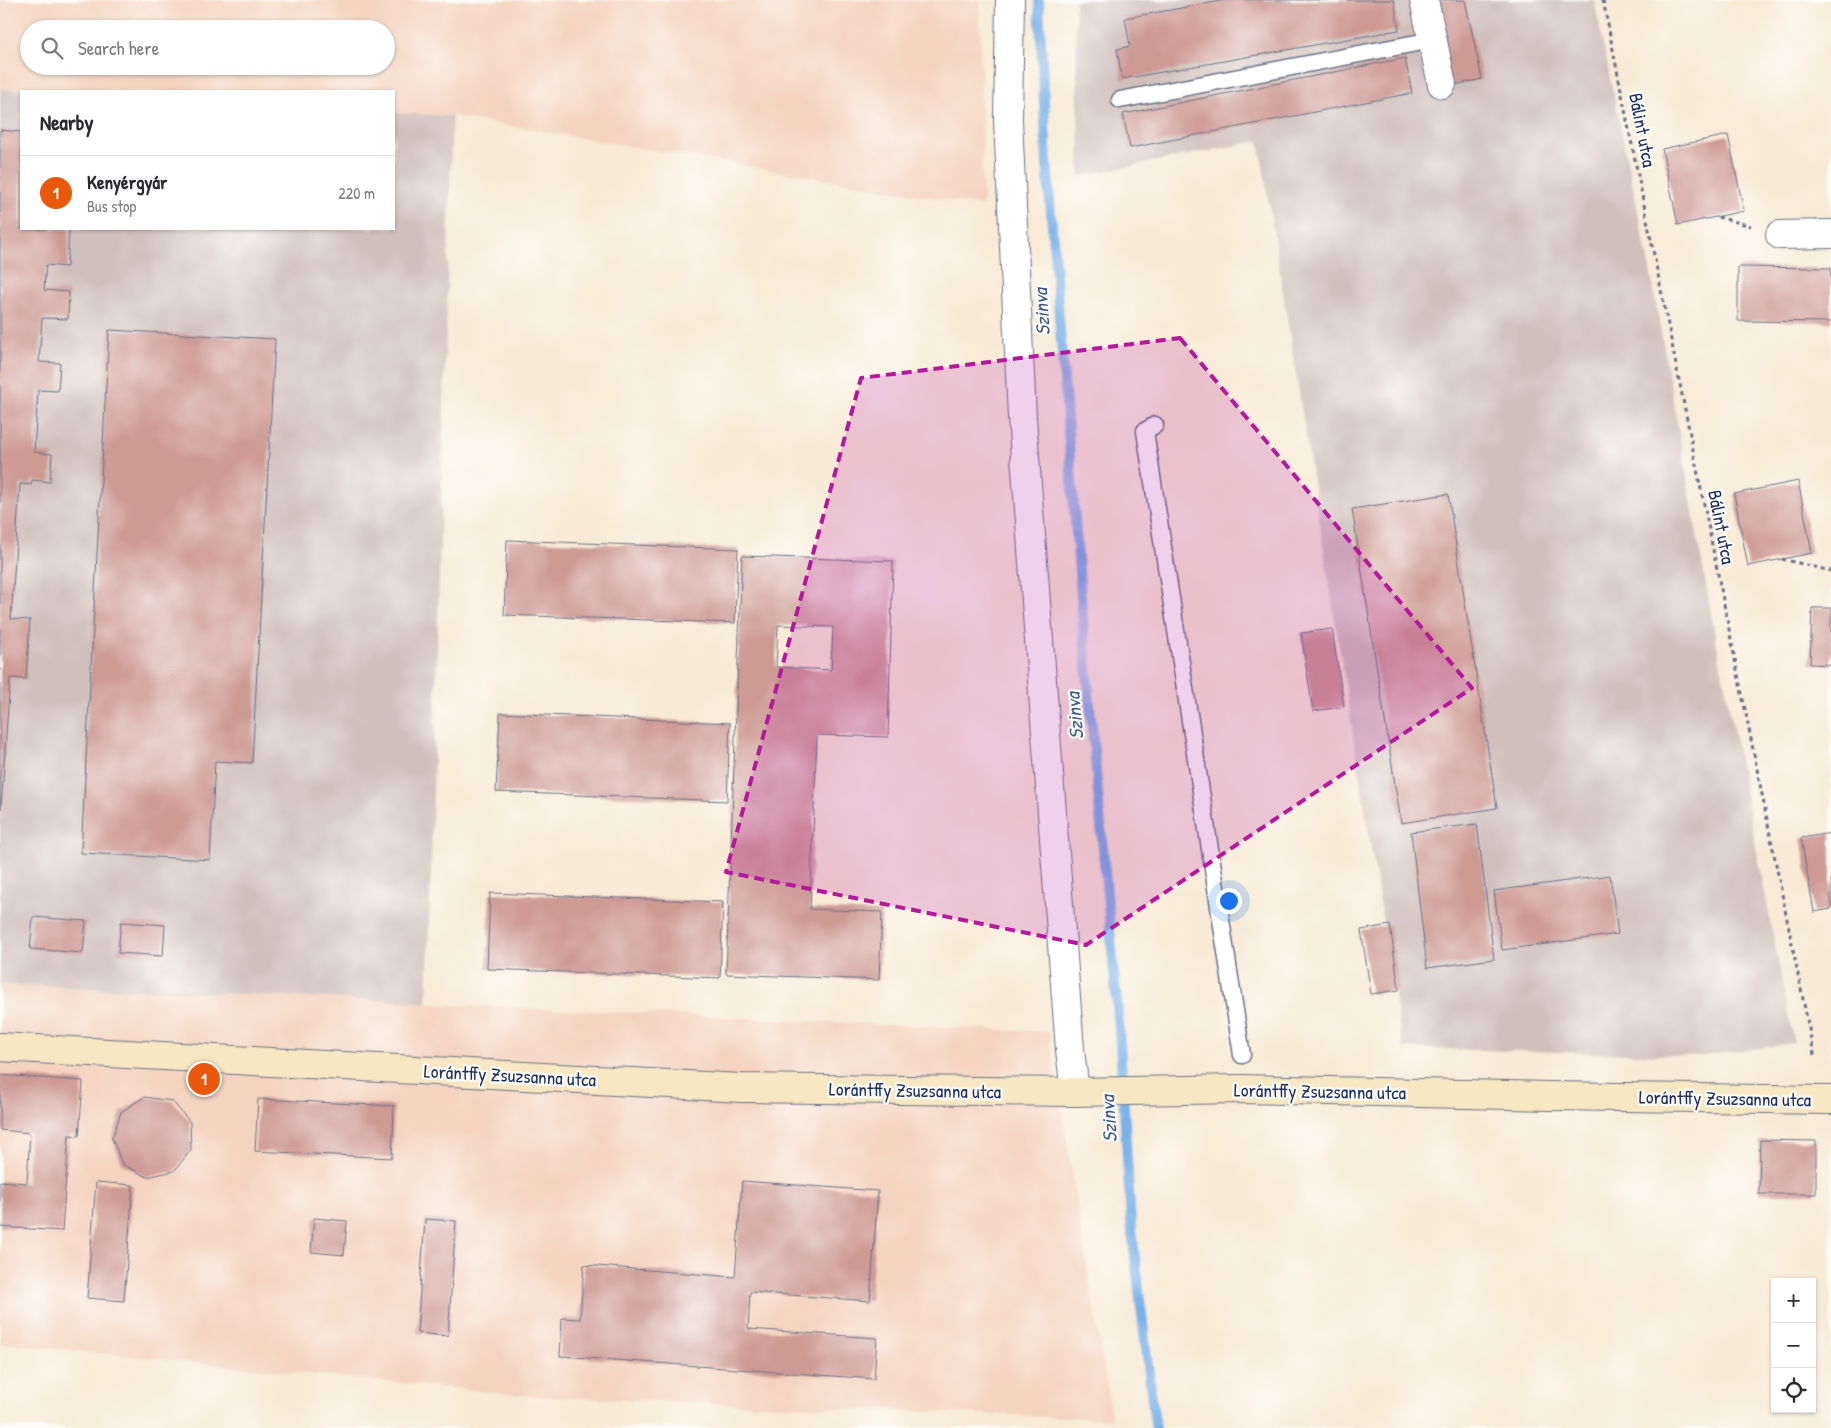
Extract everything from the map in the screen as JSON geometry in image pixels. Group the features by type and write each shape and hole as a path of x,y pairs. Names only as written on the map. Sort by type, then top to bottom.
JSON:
{"main road":[{"name":"Lorántffy Zsuzsanna utca","path":"0,1047 741,1088 1075,1092 1240,1089 1831,1100"}],"street":[{"path":"1010,0 1008,120 1022,417 1070,1050 1075,1092"},
{"path":"1424,0 1442,84"},
{"path":"1780,235 1831,234"}],"lane":[{"path":"1120,100 1432,40"},
{"path":"1155,425 1145,432 1242,1055"}],"path":[{"name":"Bálint utca","path":"1603,0 1815,1059"},
{"path":"1782,559 1831,571"}],"highlighted area":[{"path":"1180,338 1472,688 1086,945 726,872 861,378"}],"shaded area":[{"path":"0,0 980,0 983,206 452,116 395,113 395,90 0,89"},
{"path":"1075,0 1594,0 1650,270 1712,619 1794,1043 1703,1056 1403,1048 1259,141 1080,176"},
{"path":"0,89 20,90 20,230 395,230 395,113 452,116 427,1003 0,984"},
{"path":"0,984 1049,1032 1112,1419 528,1396 0,1343"}],"building":[{"path":"1226,0 1394,0 1399,30 1122,79 1117,49 1130,46 1125,18"},
{"path":"1433,0 1465,0 1482,79 1451,86"},
{"path":"1405,58 1412,93 1130,148 1123,114"},
{"path":"0,130 20,132 20,230 69,230 67,267 46,265 44,290 69,292 68,319 42,318 39,362 60,363 58,391 38,390 34,452 52,454 50,482 32,480 31,485 20,484 11,619 30,620 26,679 10,678 0,809"},
{"path":"1728,135 1744,211 1678,225 1662,149"},
{"path":"1738,267 1831,268 1831,322 1738,321"},
{"path":"109,330 275,339 252,763 215,761 210,860 81,853"},
{"path":"1798,481 1812,553 1748,566 1734,494"},
{"path":"1448,494 1497,808 1401,823 1352,509"},
{"path":"507,540 738,549 735,623 504,615"},
{"path":"742,556 893,561 888,737 817,735 810,909 882,912 879,980 726,974","holes":["778,625 833,627 831,670 776,667"]},
{"path":"1812,608 1831,608 1831,665 1810,664"},
{"path":"1332,629 1344,707 1313,711 1301,633"},
{"path":"500,713 730,723 727,801 496,792"},
{"path":"1477,824 1494,959 1427,968 1411,832"},
{"path":"1831,833 1831,909 1814,912 1801,838"},
{"path":"1610,875 1618,934 1502,950 1494,891"},
{"path":"490,893 723,902 720,978 487,969"},
{"path":"33,917 86,921 83,953 30,949"},
{"path":"121,922 165,925 163,956 118,953"},
{"path":"1390,925 1399,990 1371,994 1361,930"},
{"path":"0,1075 83,1081 79,1136 69,1135 62,1231 0,1227 0,1181 27,1183 30,1133 0,1130"},
{"path":"144,1097 172,1101 190,1122 191,1150 174,1171 147,1177 122,1164 112,1138 121,1112"},
{"path":"258,1099 394,1106 392,1158 255,1151"},
{"path":"1760,1140 1816,1141 1816,1194 1759,1194"},
{"path":"742,1181 878,1191 870,1301 750,1292 748,1329 877,1338 874,1379 560,1356 562,1318 580,1319 584,1265 735,1277"},
{"path":"96,1182 133,1185 124,1301 87,1298"},
{"path":"314,1218 347,1221 344,1255 311,1252"},
{"path":"425,1219 456,1221 448,1336 417,1333"}],"waterway":[{"name":"Szinva","path":"1039,0 1047,163 1086,660 1119,1027 1131,1223 1156,1428"}],"place":[{"name":"Kenyérgyár","path":"204,1079"}]}
